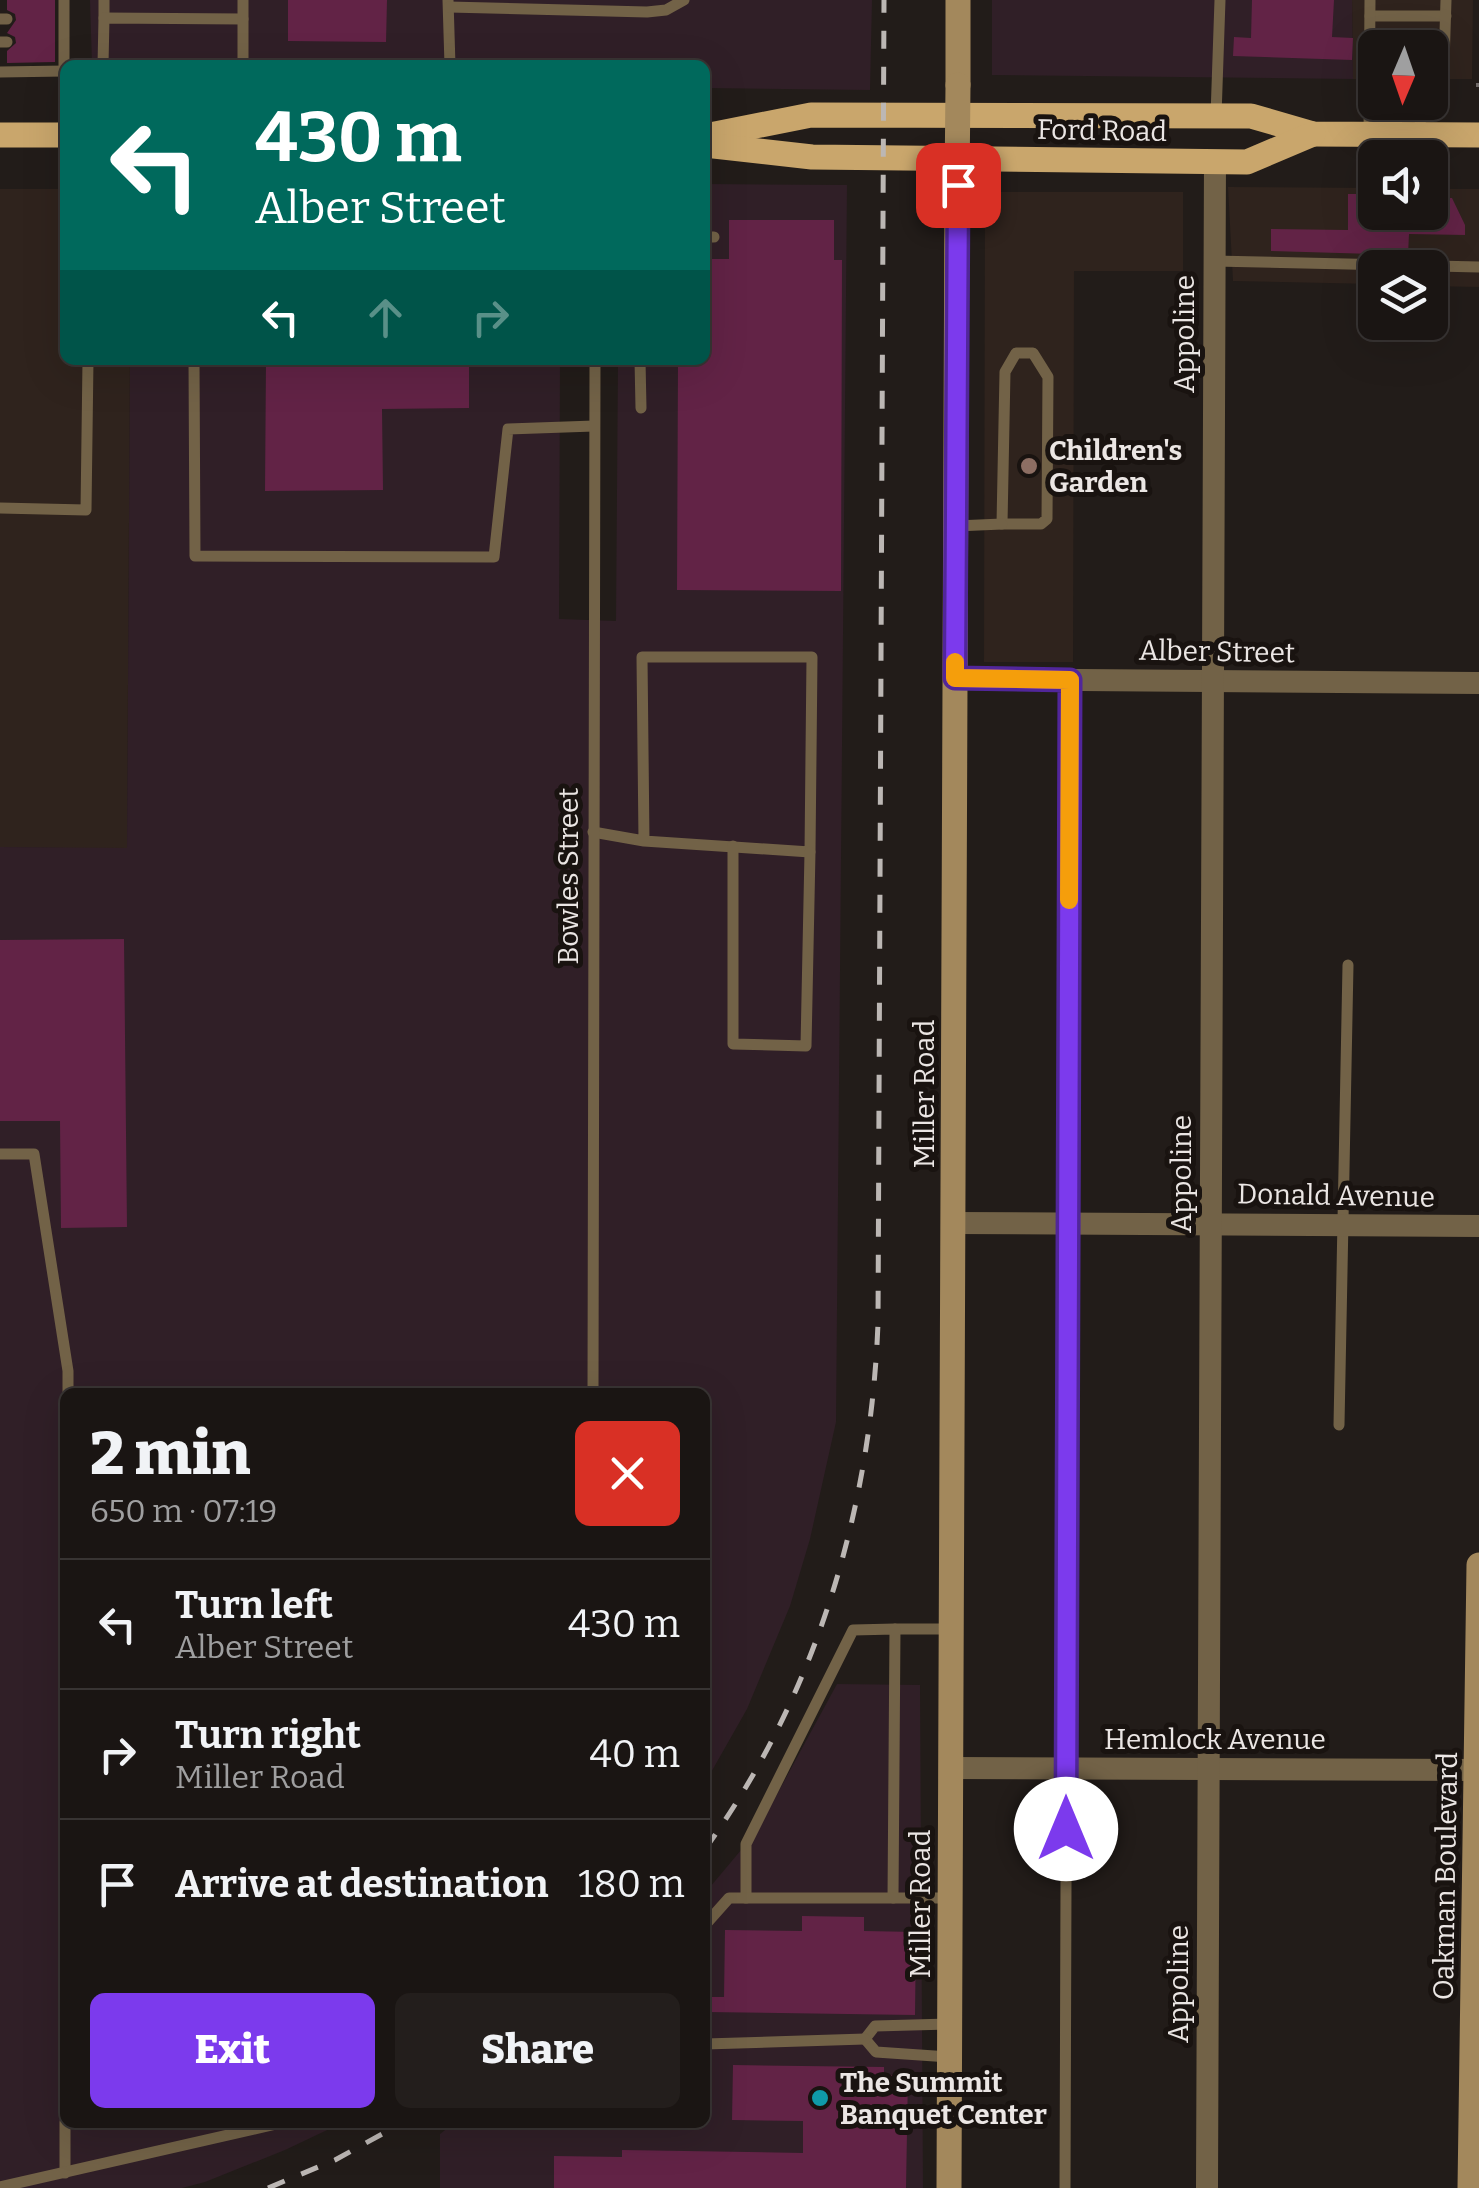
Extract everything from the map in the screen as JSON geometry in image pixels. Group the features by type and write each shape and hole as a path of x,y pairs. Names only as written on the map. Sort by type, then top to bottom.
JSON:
{"main road":[{"name":"Ford Road","path":"710,135 812,115 1250,116 1313,134 1479,135"},
{"name":"Ford Road","path":"710,146 812,157 1247,162 1313,134"},
{"path":"0,135 60,135"}],"street":[{"name":"Miller Road","path":"949,2188 958,0"},
{"name":"Appoline","path":"1207,2188 1215,161"},
{"name":"Alber Street","path":"955,678 1479,683"},
{"name":"Donald Avenue","path":"953,1223 1479,1226"},
{"name":"Oakman Boulevard","path":"1470,2188 1479,1564"},
{"name":"Hemlock Avenue","path":"951,1768 1478,1770"}],"lane":[{"path":"62,60 60,17 64,0"},
{"path":"104,0 104,60"},
{"path":"243,60 244,0"},
{"path":"450,60 448,4 648,12 666,10 684,0"},
{"path":"1216,116 1220,0"},
{"path":"1370,0 1371,30"},
{"path":"1445,30 1446,0"},
{"path":"1370,16 1446,16"},
{"path":"104,18 244,19"},
{"path":"0,72 60,71"},
{"path":"1369,134 1370,120"},
{"path":"1420,120 1420,135"},
{"path":"1214,261 1479,267"},
{"path":"956,526 1041,524 1047,518 1048,376 1033,353 1016,353 1005,372 1002,524"},
{"path":"0,508 86,510 88,365"},
{"path":"194,365 195,556 494,557 508,429 594,426"},
{"name":"Bowles Street","path":"593,1388 595,365"},
{"path":"640,365 641,408"},
{"path":"644,841 642,657 812,658 806,1046 733,1044 734,846"},
{"path":"1065,2188 1070,680"},
{"path":"593,832 644,841 810,852"},
{"path":"1339,1425 1348,965"},
{"path":"0,1154 34,1154 68,1388"},
{"path":"746,1898 746,1844 853,1630 951,1628"},
{"path":"893,1898 895,1629"},
{"path":"710,1919 728,1898 950,1898"},
{"path":"866,2039 875,2026 949,2024"},
{"path":"710,2044 866,2039"},
{"path":"866,2039 876,2052 948,2057"},
{"path":"65,2128 65,2173"},
{"path":"0,2187 259,2128"}],"shaded area":[{"path":"90,0 872,0 870,90 710,88 710,60 92,60"},
{"path":"992,0 1352,0 1353,79 992,75"},
{"path":"1352,0 1473,0 1472,79 1448,79 1448,30 1358,30 1358,79 1353,79"},
{"path":"710,184 847,185 836,1422 810,1539 790,1606 747,1709 710,1774 710,1388 60,1388 60,2128 331,2128 285,2150 182,2188 0,2188 0,847 127,848 130,365 560,365 559,619 616,621 618,365 710,365"},
{"path":"1228,187 1358,188 1358,230 1448,230 1448,189 1479,189 1479,287 1448,286 1448,250 1358,250 1358,284 1233,281"},
{"path":"0,189 60,189 60,365 130,365 127,849 0,847"},
{"name":"Children's Garden","path":"985,192 1183,192 1183,271 1074,271 1073,662 984,662"},
{"path":"837,1684 920,1685 923,2188 440,2188 440,2134 448,2128 710,2128 710,1887 757,1831"}],"building":[{"path":"7,0 55,0 55,62 7,63 7,51 16,43 15,37 7,33 16,20 15,14 7,10"},
{"path":"288,0 387,0 386,42 288,41"},
{"path":"1252,0 1334,0 1332,37 1353,38 1352,60 1233,56 1234,37 1251,38"},
{"path":"1348,194 1358,194 1358,230 1448,230 1448,198 1452,198 1465,225 1465,235 1409,234 1408,250 1358,250 1358,254 1271,251 1271,229 1348,230"},
{"path":"729,220 834,220 834,260 842,260 841,591 677,590 678,365 710,365 710,259 729,259"},
{"path":"266,365 469,365 469,408 382,409 383,490 265,491"},
{"path":"124,939 127,1227 61,1228 60,1121 0,1121 0,940"},
{"path":"802,1916 864,1917 864,1931 916,1932 915,2015 710,2012 710,1997 724,1997 725,1930 802,1931"},
{"path":"733,2065 884,2067 884,2075 908,2075 906,2188 554,2188 554,2156 622,2157 622,2150 803,2153 803,2121 732,2120"}],"railway":[{"path":"710,1841 778,1729 807,1665 849,1531 864,1463 873,1393 878,1323 884,0"},
{"path":"268,2188 335,2160 393,2128"}],"slow traffic":[{"path":"955,662 955,678 1070,680 1069,900"}],"place":[{"name":"Children's Garden","path":"1029,466"},
{"name":"The Summit Banquet Center","path":"820,2098"}],"route":[{"path":"958,185 955,678 1070,680 1066,1829"}]}
